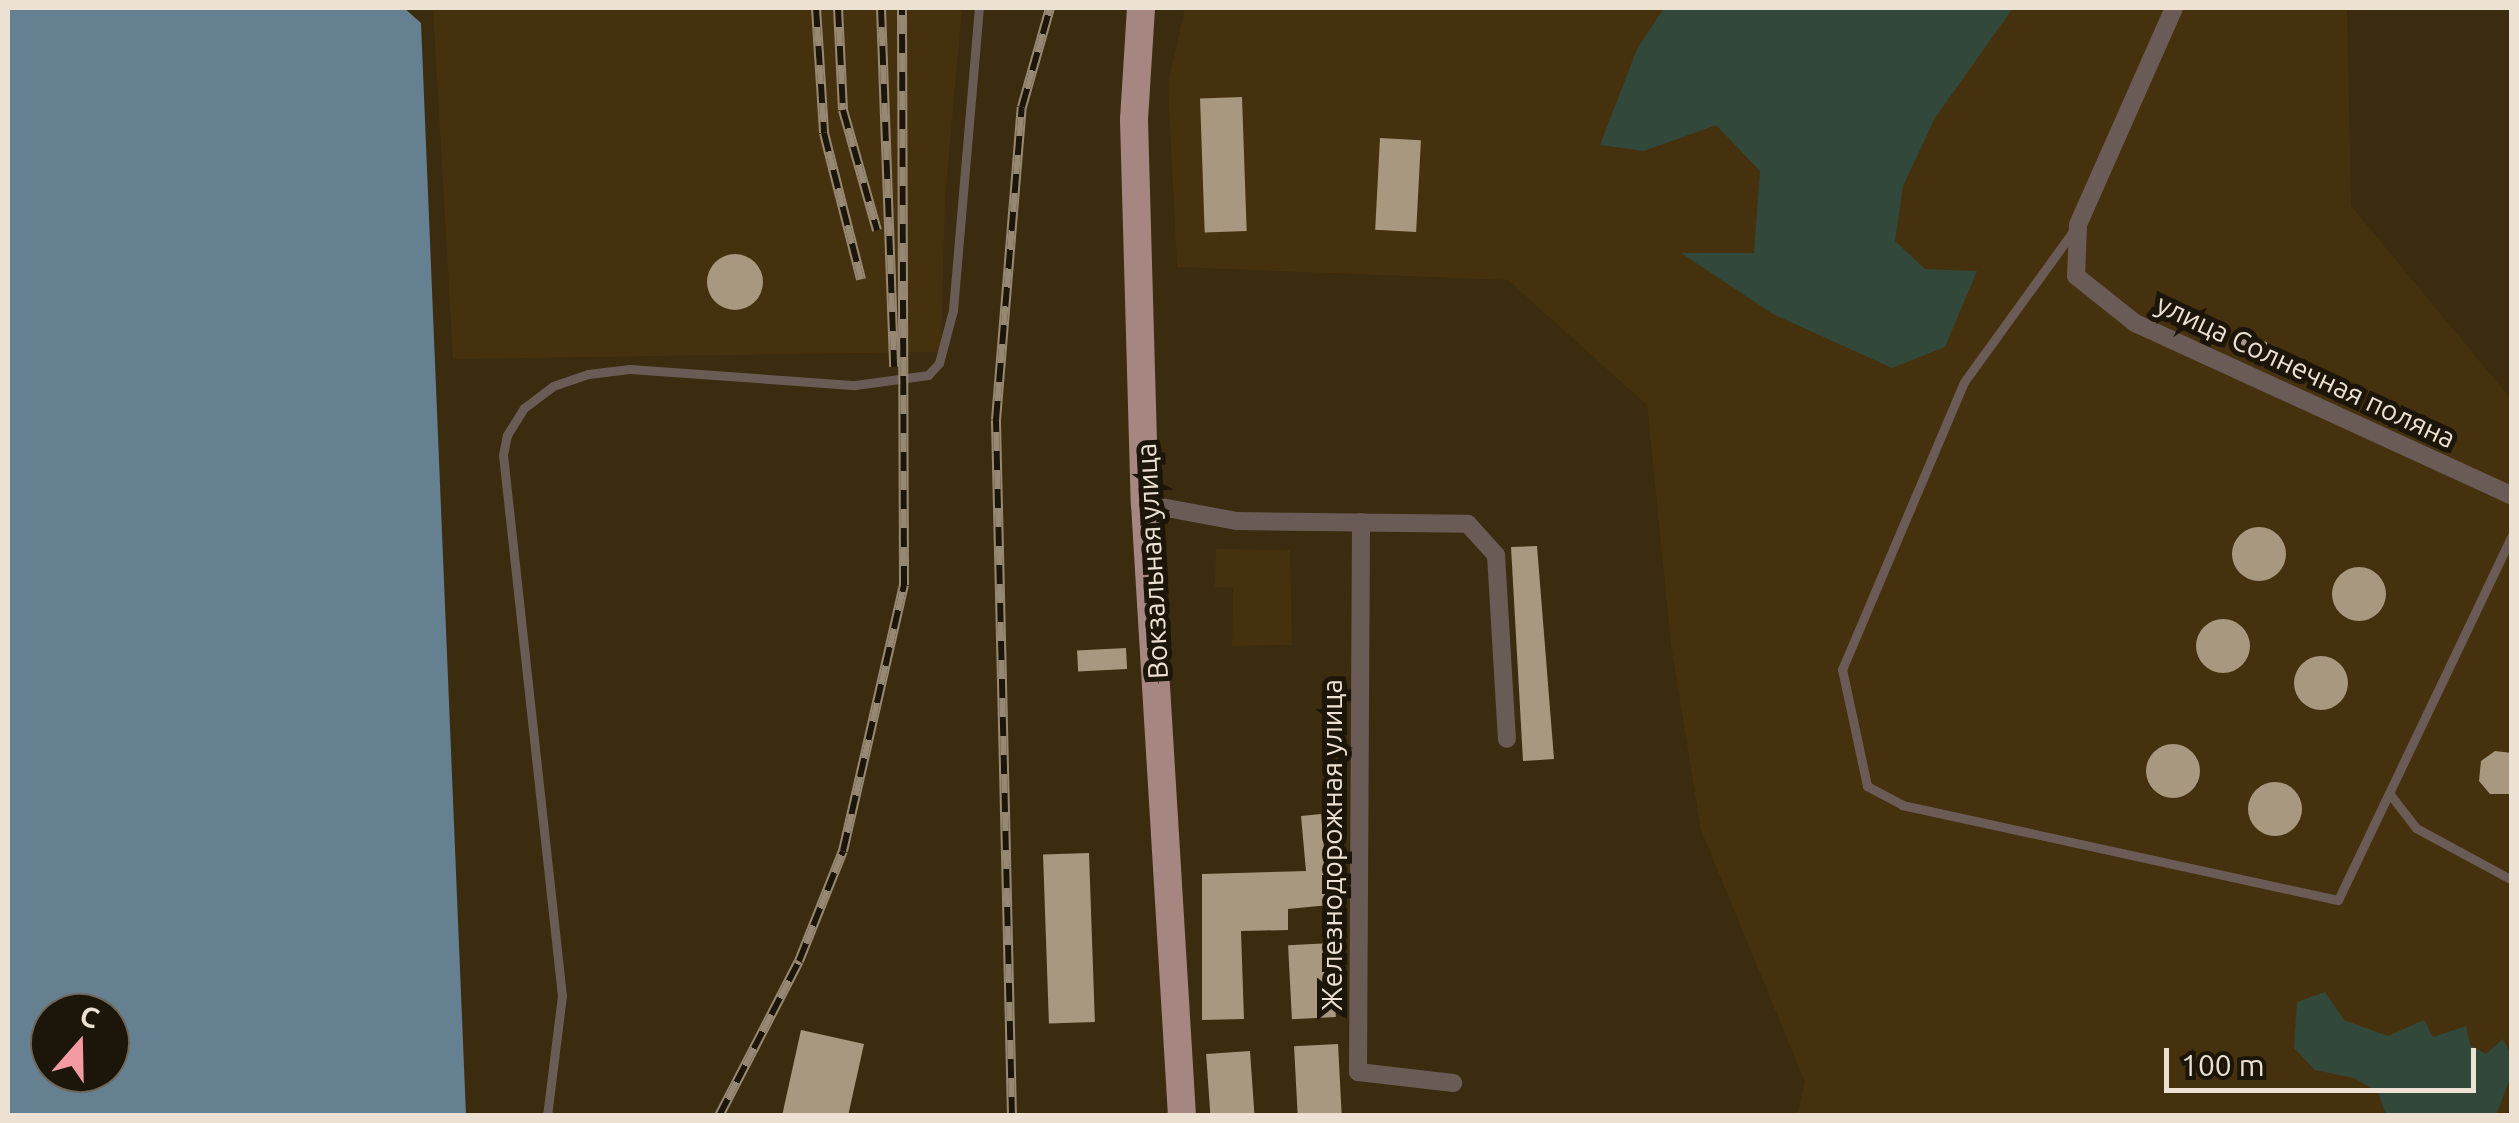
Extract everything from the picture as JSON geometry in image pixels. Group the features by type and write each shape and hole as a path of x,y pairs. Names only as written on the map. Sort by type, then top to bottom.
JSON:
{"main road":[{"name":"Вокзальная улица","path":"1140,8 1134,120 1145,314 1145,504 1182,1116"}],"street":[{"name":"улица Солнечная поляна","path":"2174,8 2078,224 2076,276 2135,324 2512,496"},
{"path":"1145,504 1237,521 1443,520 1468,524 1486,538 1496,555 1506,739"},
{"name":"Железнодорожная улица","path":"1362,522 1358,1072 1453,1083"}],"lane":[{"path":"547,1116 562,996 504,455 507,435 524,408 553,386 588,374 630,370 855,385 928,375 939,362 953,310 978,8"},
{"path":"2078,224 1964,382 1842,669 1867,786 1902,805 2338,900 2512,536"},
{"path":"2389,793 2416,828 2512,880"}],"shaded area":[{"path":"433,8 962,8 945,198 941,352 453,359"},
{"path":"1185,8 2347,8 2351,206 2511,399 2511,1115 1797,1115 1805,1082 1701,830 1671,645 1647,405 1508,280 1177,267 1168,84"},
{"path":"1216,549 1290,550 1292,645 1232,646 1233,588 1215,587"}],"green space":[{"path":"1664,8 2013,8 1935,118 1903,186 1895,241 1925,269 1977,271 1945,347 1892,368 1773,314 1681,253 1754,253 1760,171 1716,125 1644,151 1600,145 1637,49"},
{"path":"2325,992 2344,1020 2388,1036 2424,1020 2433,1037 2466,1026 2470,1045 2486,1054 2503,1039 2511,1054 2511,1076 2496,1115 2386,1115 2378,1092 2354,1078 2315,1070 2294,1048 2297,1002"}],"water":[{"path":"8,8 404,8 421,23 466,1115 8,1115"}],"building":[{"path":"1242,97 1247,231 1205,232 1200,98"},
{"path":"1380,138 1421,140 1416,232 1375,230"},
{"path":"735,254 754,263 763,282 754,301 735,310 716,301 707,282 716,263"},
{"path":"2240,331 2276,346 2268,365 2232,349"},
{"path":"2259,527 2278,535 2286,554 2278,573 2259,581 2240,573 2232,554 2240,535"},
{"path":"1537,546 1554,759 1523,761 1511,547"},
{"path":"2359,567 2378,575 2386,594 2378,613 2359,621 2340,613 2332,594 2340,575"},
{"path":"2223,619 2242,627 2250,646 2242,665 2223,673 2204,665 2196,646 2204,627"},
{"path":"1126,648 1127,669 1078,672 1077,651"},
{"path":"2321,656 2340,664 2348,683 2340,702 2321,710 2302,702 2294,683 2302,664"},
{"path":"2173,744 2192,752 2200,771 2192,790 2173,798 2154,790 2146,771 2154,752"},
{"path":"2495,751 2512,753 2512,794 2490,794 2479,781 2481,761"},
{"path":"2275,782 2294,790 2302,809 2294,828 2275,836 2256,828 2248,809 2256,790"},
{"path":"1321,814 1329,905 1288,909 1288,930 1241,931 1244,1019 1202,1020 1202,874 1306,871 1301,816"},
{"path":"1089,853 1095,1022 1049,1024 1043,855"},
{"path":"1332,943 1336,1017 1292,1019 1288,945"},
{"path":"801,1030 864,1044 848,1116 782,1116"},
{"path":"1338,1044 1342,1116 1298,1116 1294,1046"},
{"path":"1250,1051 1255,1116 1210,1116 1206,1054"}],"railway":[{"path":"816,8 824,133 861,279"},
{"path":"838,8 843,110 877,230"},
{"path":"881,8 894,367"},
{"path":"719,1116 799,961 843,851 904,585 902,8"},
{"path":"1012,1116 996,420 1022,107 1050,8"}]}
